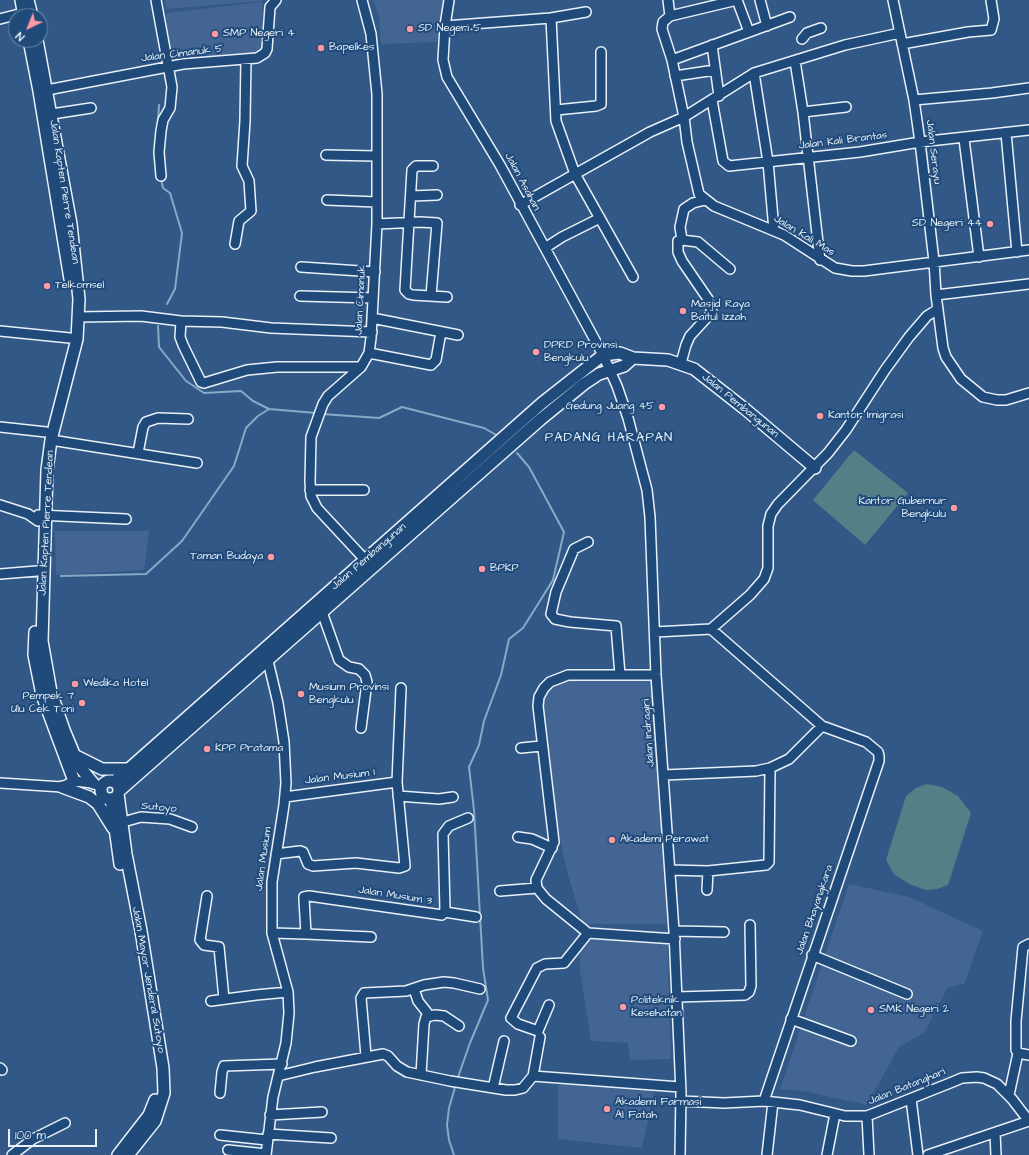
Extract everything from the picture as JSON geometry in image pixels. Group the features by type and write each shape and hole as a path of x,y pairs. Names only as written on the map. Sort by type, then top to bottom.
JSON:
{"main road":[{"path":"31,48 43,90"},
{"path":"38,48 43,90"},
{"name":"Jalan Kapten Pierre Tendean","path":"43,90 52,114 57,175 71,224 77,276 78,317 73,357 48,436"},
{"name":"Jalan Kapten Pierre Tendean","path":"43,90 57,175 69,269 72,312 70,338 41,465 40,517 42,641 51,692 79,766 97,785 102,795 116,792"},
{"name":"Jalan Pembangunan","path":"473,472 542,403 603,355 620,353 633,358 651,358 681,364 694,369 718,386 815,468"},
{"name":"Jalan Pembangunan","path":"116,792 129,769 263,650 368,564 473,472 584,384 610,370 624,366 633,358"},
{"name":"Jalan Kapten Pierre Tendean","path":"40,517 34,655 42,695 74,781"},
{"name":"Jalan Pembangunan","path":"116,792 268,661 322,612 368,564"},
{"path":"263,650 268,661"},
{"path":"76,756 102,769 129,769"},
{"path":"97,785 107,782 116,792"},
{"path":"62,787 89,797 98,804 115,832"},
{"name":"Jalan Mayor Jenderal Sutoyo","path":"116,792 123,822 126,854 141,931 161,1060 164,1093 155,1121 128,1155"},
{"name":"Jalan Mayor Jenderal Sutoyo","path":"116,792 115,832 151,1036 157,1093 154,1105 149,1115 118,1155"}],"street":[{"path":"156,0 170,66 172,100 170,108 162,124 159,152 161,176"},
{"name":"Jalan Cimanuk 5","path":"43,90 170,66 257,58 265,53 267,48 270,7 276,0"},
{"name":"Jalan Cimanuk","path":"362,0 371,34 377,94 377,224 372,332 369,353 361,367 328,396 316,420 310,444 310,490 314,502 322,514 368,564"},
{"name":"Jalan Asahan","path":"449,0 445,26 443,60 447,78 500,165 520,205 545,248 610,370"},
{"path":"668,0 670,16"},
{"path":"705,200 699,194 697,188 672,60 662,29 663,22 670,16 703,5 737,0 749,32"},
{"path":"760,0 767,26"},
{"name":"Jalan Serayu","path":"893,0 914,100 934,261 936,295 943,348 946,357 952,368 966,385 983,397 990,400 1006,400 1029,393"},
{"path":"902,44 968,32 991,30 994,19 991,0"},
{"path":"445,26 551,18 586,12"},
{"path":"672,60 790,17"},
{"path":"551,18 556,121 575,174 633,277"},
{"path":"802,39 807,33 821,28"},
{"path":"520,205 650,132 684,117 754,73 846,45 900,33"},
{"path":"712,46 715,70 715,98"},
{"path":"556,110 596,106 601,104 601,52"},
{"path":"235,244 239,221 251,211 248,178 242,166 245,121 246,59"},
{"path":"795,60 803,112 820,260"},
{"path":"675,76 715,70"},
{"path":"754,73 768,162 774,230"},
{"path":"914,100 992,94 1029,88"},
{"name":"Jalan Kali Brantas","path":"715,98 725,165 729,166 860,152 920,142 964,139 1029,130"},
{"path":"803,112 846,107"},
{"path":"52,114 91,108"},
{"path":"1006,133 1017,252"},
{"path":"964,139 979,257"},
{"path":"326,155 376,156"},
{"path":"433,166 418,166 413,168 405,290 409,294 447,297"},
{"path":"411,196 437,195"},
{"path":"327,200 377,202"},
{"path":"682,240 680,228 684,209 693,203 705,200"},
{"name":"Jalan Kali Mas","path":"705,200 733,215 784,235 820,260 835,268 864,271 1029,250"},
{"path":"545,248 562,237 600,218"},
{"path":"377,224 435,222 437,225 430,296"},
{"path":"681,364 690,336 712,312 708,299 682,261 678,252 678,241 682,240 703,244 730,268"},
{"path":"301,268 375,272"},
{"path":"936,295 1029,284"},
{"path":"300,296 373,298"},
{"path":"655,632 711,629 750,595 764,579 768,571 767,539 771,514 778,504 815,468 846,430 885,370 909,337 927,316 938,309"},
{"path":"78,317 141,316 181,321 222,322 271,328 372,332"},
{"path":"372,318 458,335"},
{"path":"181,321 180,337 201,382 204,383 247,370 277,367 361,367"},
{"path":"0,331 70,338"},
{"path":"369,353 431,365 436,360 441,332"},
{"name":"Jalan Indragiri","path":"610,370 630,426 650,502 656,675 675,935 681,1100 680,1155"},
{"path":"138,453 143,427 146,422 158,418 188,419"},
{"path":"0,427 197,463"},
{"path":"310,490 364,490"},
{"path":"0,505 40,517 126,519"},
{"path":"588,542 574,549 556,592 551,614 555,619 570,622 610,624 616,626 620,675"},
{"path":"0,574 37,571"},
{"path":"322,612 339,660 349,667 359,668 367,682 361,728"},
{"path":"664,775 756,771 770,768 789,759 822,726 711,629"},
{"name":"Jalan Musium","path":"266,1154 270,1115 288,1030 288,992 272,933 272,882 285,797 284,742 278,703 268,661"},
{"path":"656,675 568,676 554,680 544,688 539,697 538,706 554,835 552,848 536,880 537,888 552,904 588,933 675,935 724,932"},
{"path":"276,854 300,850 308,864 313,866 356,863 393,868 402,868 405,866 406,861 397,782 401,688"},
{"name":"Jalan Bhayangkara","path":"764,1101 812,955 879,761 878,752 866,742 822,726"},
{"path":"521,748 542,746"},
{"path":"670,870 708,871 766,865 769,862 770,768"},
{"path":"0,783 62,787 74,781 97,785"},
{"name":"Jalan Musium 1","path":"285,797 397,782"},
{"path":"398,796 439,799 453,797"},
{"name":"Sutoyo","path":"123,822 141,816 170,819 192,827"},
{"name":"Jalan Musium 3","path":"306,934 305,896 439,916 445,912 443,834 449,826 468,818"},
{"path":"518,837 532,839 552,848"},
{"path":"707,890 708,871"},
{"path":"500,891 537,888"},
{"path":"207,896 200,940 204,945 219,947 224,999"},
{"path":"445,912 476,917"},
{"path":"677,997 745,995 749,992 751,986 750,925"},
{"path":"272,933 371,937"},
{"path":"549,1005 538,1031 518,1024 511,1018 537,968 545,964 564,963 588,933"},
{"path":"1009,1095 1018,1053 1016,1050 1016,1021 1020,963 1023,948 1029,944"},
{"path":"812,955 907,994"},
{"path":"366,1056 362,995 364,993 414,989 424,985 444,982 480,989"},
{"path":"414,989 418,1001 429,1015 444,1016 459,1026"},
{"path":"211,1001 288,992"},
{"path":"420,1075 424,1024 426,1017 429,1015"},
{"path":"791,1019 851,1041"},
{"path":"278,1076 366,1056 383,1054 388,1056 402,1070 420,1075 459,1083 515,1090 523,1088 533,1076 540,1037"},
{"path":"492,1088 504,1041"},
{"path":"1018,1053 1029,1055"},
{"path":"220,1092 224,1066 282,1064"},
{"path":"533,1076 680,1087"},
{"name":"Jalan Batanghari","path":"681,1100 724,1103 764,1101 800,1105 835,1114 867,1116 962,1078 976,1077 990,1080 1009,1095 1029,1121"},
{"path":"911,1099 918,1155"},
{"path":"767,1155 773,1102"},
{"path":"270,1115 322,1112"},
{"path":"827,1155 835,1114"},
{"path":"867,1116 869,1155"},
{"path":"928,1155 941,1153 1029,1121"},
{"path":"12,1155 33,1139 65,1123"},
{"path":"995,1134 996,1155"},
{"path":"220,1135 331,1138"},
{"path":"228,1150 266,1154"}],"shaded area":[{"path":"165,0 262,0 262,1 166,9"},
{"name":"SD Negeri 5","path":"373,0 444,0 437,42 381,44 379,16"},
{"name":"SMP Negeri 4","path":"262,2 263,54 170,61 166,13"},
{"path":"55,531 149,531 144,570 56,575"},
{"path":"652,676 667,924 583,924 568,875 552,803 543,700 558,677"},
{"name":"SMK Negeri 2","path":"849,884 909,897 983,931 964,984 948,987 924,1033 899,1047 867,1105 803,1091 780,1089"},
{"path":"667,931 671,1059 630,1060 628,1043 591,1041 580,971 579,933"},
{"path":"558,1082 655,1087 642,1148 558,1139"}],"green space":[{"path":"854,450 908,493 865,545 813,500"},
{"path":"927,784 942,787 958,796 971,813 948,885 937,889 926,890 909,884 894,874 886,860 906,796 916,788"}],"waterway":[{"path":"158,121 159,105"},
{"path":"161,179 163,188 170,193 182,233 175,289 167,304"},
{"path":"158,326 159,347 186,381 204,393 241,391 253,401 269,409"},
{"path":"322,414 379,418 402,407 484,428 498,436"},
{"path":"61,576 146,574 182,541 234,466 246,428 258,416 269,409 316,413"},
{"path":"457,1080 470,1043 488,1000 483,968 474,810 469,767 479,745 484,721 501,675 509,639 523,628 553,580 564,532 529,467 517,453"},
{"path":"15,577 36,577"},
{"path":"0,579 5,578"},
{"path":"454,1155 449,1140 447,1125 449,1108 456,1084"}],"place":[{"name":"SD Negeri 5","path":"410,29"},
{"name":"SMP Negeri 4","path":"215,34"},
{"name":"Bapelkes","path":"321,48"},
{"name":"SD Negeri 44","path":"990,224"},
{"name":"Telkomsel","path":"47,286"},
{"name":"Masjid Raya Baitul Izzah","path":"683,311"},
{"name":"DPRD Provinsi Bengkulu","path":"536,352"},
{"name":"Gedung Juang 45","path":"662,407"},
{"name":"Kantor Imigrasi","path":"820,416"},
{"name":"Kantor Gubernur Bengkulu","path":"954,508"},
{"name":"Taman Budaya","path":"271,557"},
{"name":"BPKP","path":"482,569"},
{"name":"Wedika Hotel","path":"75,684"},
{"name":"Musium Provinsi Bengkulu","path":"301,694"},
{"name":"Pempek 7 Ulu Cek Toni","path":"82,703"},
{"name":"KPP Pratama","path":"207,749"},
{"name":"Akademi Perawat","path":"612,840"},
{"name":"Politeknik Kesehatan","path":"623,1007"},
{"name":"SMK Negeri 2","path":"871,1010"},
{"name":"Akademi Farmasi Al Fatah","path":"607,1109"}],"district":[{"name":"PADANG HARAPAN","path":"609,438"}]}
